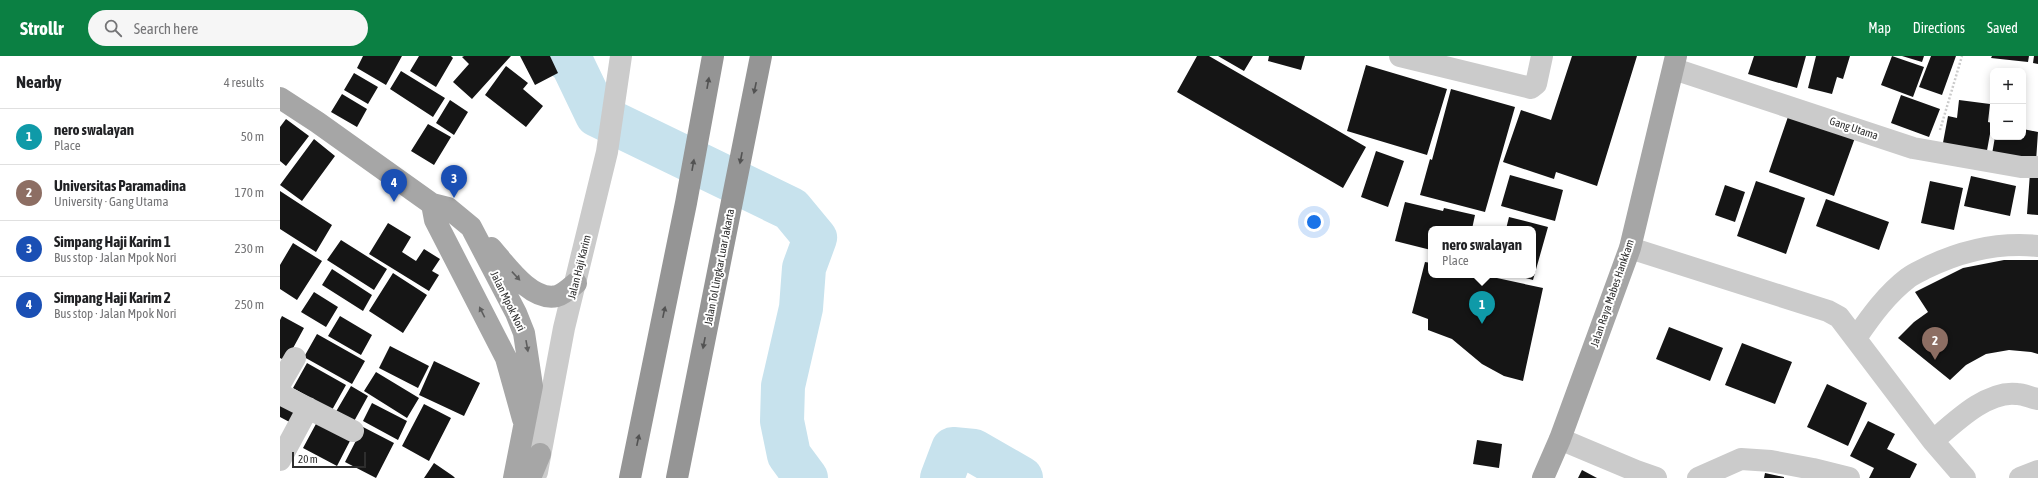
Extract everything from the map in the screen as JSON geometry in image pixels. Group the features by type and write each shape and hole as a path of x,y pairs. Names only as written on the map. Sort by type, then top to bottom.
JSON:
{"highway":[{"path":"630,478 686,203 713,56"},
{"name":"Jalan Tol Lingkar Luar Jakarta","path":"676,478 762,56"}],"main road":[{"name":"Jalan Raya Mabes Hankkam","path":"1543,478 1560,439 1630,248 1675,63"},
{"name":"Jalan Mpok Nori","path":"280,98 317,122 432,204 448,208 471,227 516,312 524,333 532,386 514,478"},
{"name":"Jalan Mpok Nori","path":"432,204 435,220 506,358 525,426"},
{"path":"471,227 527,287 536,293 546,296 557,296 576,284"},
{"path":"530,478 540,454"}],"street":[{"name":"Jalan Haji Karim","path":"536,478 564,328 576,284 607,152 621,56"},
{"path":"1400,56 1531,88 1536,84 1542,56"},
{"name":"Gang Utama","path":"1675,63 1913,148 2021,167 2038,167"},
{"path":"1856,338 1876,310 1896,288 1915,274 1942,260 1979,249 2017,244 2038,246"},
{"path":"1630,248 1828,311 1839,317 1933,441 1965,478"},
{"path":"280,384 295,358"},
{"path":"280,394 353,431"},
{"path":"1933,441 1982,403 2000,395 2017,394 2038,400"},
{"path":"280,460 308,408"},
{"path":"1560,439 1656,478"},
{"path":"1698,478 1741,459 1771,461 1813,468 1849,478"},
{"path":"2020,478 2038,471"}],"path":[{"path":"1934,152 1962,56"}],"building":[{"path":"363,56 402,56 386,85 357,68"},
{"path":"419,56 451,56 453,58 436,87 410,71"},
{"path":"511,56 472,99 453,82 469,64 462,57"},
{"path":"520,56 550,56 558,73 535,85"},
{"path":"1197,56 1209,56 1366,147 1343,188 1177,92"},
{"path":"1218,56 1253,56 1244,71"},
{"path":"1269,56 1305,56 1301,70 1268,61"},
{"path":"1572,56 1637,56 1597,186 1556,172 1554,179 1503,162 1521,110 1551,120"},
{"path":"1754,56 1806,56 1797,88 1748,74"},
{"path":"1816,56 1850,56 1843,79 1837,77 1832,94 1808,88"},
{"path":"1892,56 1924,67 1913,97 1881,85"},
{"path":"1902,56 1924,56 1922,62"},
{"path":"1931,56 1956,56 1942,95 1919,87"},
{"path":"1992,56 2029,56 2028,62 1991,58"},
{"path":"2034,56 2038,56 2038,64 2033,63"},
{"path":"1366,65 1447,89 1427,155 1347,131"},
{"path":"506,66 528,83 523,89 543,106 526,127 485,95"},
{"path":"401,71 445,98 433,117 390,89"},
{"path":"354,73 378,87 368,104 344,90"},
{"path":"1451,89 1515,107 1485,212 1420,195 1430,159 1432,160"},
{"path":"342,94 367,109 357,127 331,112"},
{"path":"1901,95 1940,109 1929,137 1891,123"},
{"path":"450,100 468,112 454,135 436,123"},
{"path":"1959,100 1990,104 1988,122 1990,122 1990,134 1986,156 1942,148 1948,116 1957,118"},
{"path":"1790,111 1856,135 1834,196 1769,172"},
{"path":"286,119 309,136 286,166 280,161 280,127"},
{"path":"428,124 451,137 434,165 411,151"},
{"path":"2026,130 2038,132 2036,161 1992,154 1994,140 2026,140"},
{"path":"314,139 335,156 302,201 280,185"},
{"path":"1376,151 1404,161 1388,207 1361,197"},
{"path":"2030,173 2038,174 2038,215 2027,214"},
{"path":"1510,175 1563,190 1555,221 1501,206"},
{"path":"1971,176 2016,186 2010,216 1964,206"},
{"path":"1756,181 1805,198 1786,254 1737,236"},
{"path":"1930,181 1963,188 1954,230 1921,223"},
{"path":"1725,185 1745,192 1735,222 1715,215"},
{"path":"280,191 332,225 316,252 280,229"},
{"path":"1826,199 1889,222 1879,250 1816,226"},
{"path":"1405,202 1443,211 1444,208 1475,215 1473,226 1428,226 1428,249 1395,241"},
{"path":"1509,217 1548,227 1536,269 1536,226 1507,226"},
{"path":"388,223 411,237 402,252 416,261 424,249 440,259 432,271 439,275 429,291 369,254"},
{"path":"341,240 387,269 374,290 327,260"},
{"path":"293,243 322,261 297,300 280,289 280,265"},
{"path":"2004,260 2038,260 2038,354 2009,350 1986,354 1966,365 1950,380 1898,338 1914,322 1928,312 1915,292 1963,268"},
{"path":"1425,262 1428,262 1428,278 1497,278 1543,288 1523,381 1504,376 1482,364 1452,339 1428,330 1428,319 1412,313"},
{"path":"332,269 372,295 363,311 322,285"},
{"path":"393,273 427,295 403,333 369,311"},
{"path":"314,292 338,307 326,327 301,312"},
{"path":"282,316 304,328 286,361 280,358 280,320"},
{"path":"340,316 372,335 361,355 328,336"},
{"path":"1669,327 1723,348 1710,381 1656,359"},
{"path":"317,334 365,361 352,384 304,357"},
{"path":"1742,343 1792,362 1775,404 1725,385"},
{"path":"390,346 429,366 418,388 379,368"},
{"path":"434,361 480,383 464,416 419,395"},
{"path":"307,363 346,385 332,410 293,388"},
{"path":"376,372 419,398 407,418 364,391"},
{"path":"1827,384 1867,403 1848,446 1807,427"},
{"path":"351,386 368,396 352,425 334,415"},
{"path":"280,396 305,410 297,426 280,417"},
{"path":"372,403 407,421 398,440 363,421"},
{"path":"424,404 451,418 429,461 402,446"},
{"path":"1868,421 1895,434 1887,449 1917,464 1910,478 1869,478 1874,468 1850,456"},
{"path":"317,422 351,439 337,466 303,448"},
{"path":"363,427 394,443 376,478 345,462"},
{"path":"1477,440 1502,444 1499,468 1473,464"},
{"path":"434,463 453,476 455,478 424,478"},
{"path":"1582,470 1597,478 1578,478"},
{"path":"1765,473 1784,477 1784,478 1764,478"}],"waterway":[{"path":"564,56 573,65 597,115 791,209 815,238 804,268 801,308 783,386 782,421 789,455 806,478"},
{"path":"942,478 953,449 974,451 1021,478"}],"place":[{"name":"Simpang Haji Karim 1","path":"454,198"},
{"name":"Simpang Haji Karim 2","path":"394,202"},
{"name":"nero swalayan","path":"1482,324"},
{"name":"Universitas Paramadina","path":"1935,360"}]}
